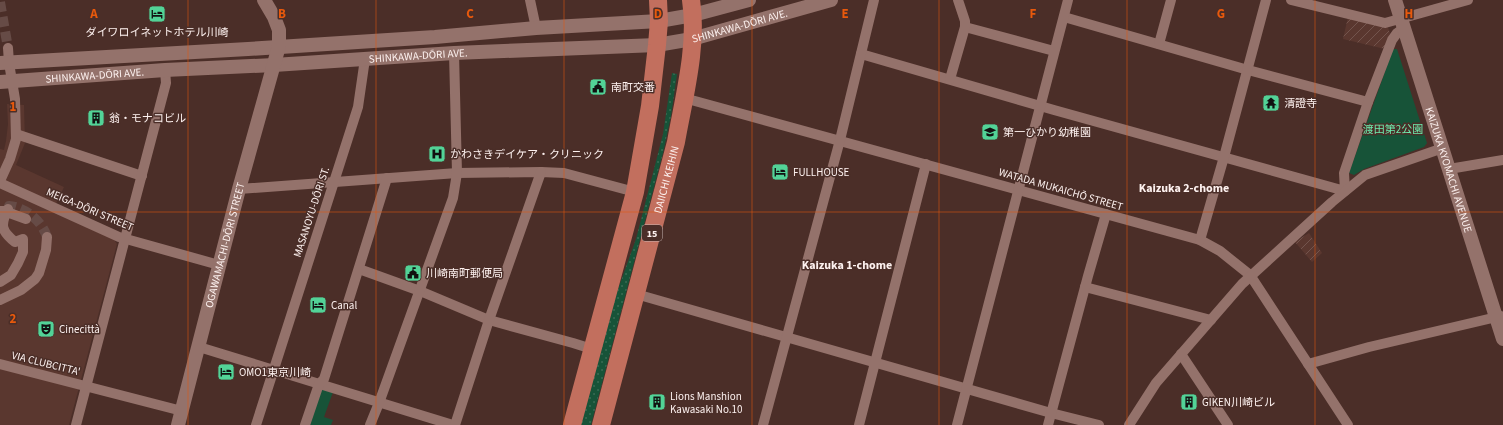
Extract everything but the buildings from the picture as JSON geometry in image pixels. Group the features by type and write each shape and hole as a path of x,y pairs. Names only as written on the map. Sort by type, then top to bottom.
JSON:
{"highway":[{"name":"15","path":"572,425 634,192 650,106 659,21 658,0"},
{"name":"DAIICHI KEIHIN","path":"601,425 676,142 692,39 692,8"}],"main road":[{"name":"OGAWAMACHI-DŌRI STREET","path":"178,425 239,189 279,46 279,30 274,17 264,0"},
{"name":"SHINKAWA-DŌRI AVE.","path":"4,63 659,21 692,8 748,0"},
{"name":"SHINKAWA-DŌRI AVE.","path":"6,82 165,70 274,65 454,53 657,45 692,39 831,0"},
{"name":"KAIZUKA KYOMACHI AVENUE","path":"1395,0 1449,169 1499,317 1503,339"}],"street":[{"path":"530,0 536,28"},
{"path":"763,425 840,140 874,0"},
{"path":"950,79 965,27 965,21 958,0"},
{"path":"957,425 1068,0"},
{"path":"1159,44 1171,0"},
{"path":"1200,240 1248,70 1266,0"},
{"path":"1292,0 1385,23 1402,23 1468,0"},
{"path":"1064,17 1248,70 1368,102"},
{"path":"1345,191 1344,174 1368,102 1392,40 1402,23"},
{"path":"965,27 1054,50"},
{"path":"0,182 10,159 16,139 15,99 6,82 4,63 8,48"},
{"path":"370,425 420,292 453,198 457,173 454,53"},
{"path":"861,54 1345,191"},
{"name":"MASANOYU-DŌRI ST.","path":"256,425 358,107 365,59"},
{"path":"76,425 166,83 165,70"},
{"name":"WATADA MUKAICHŌ STREET","path":"684,98 1200,240 1220,251 1250,275 1348,425"},
{"path":"16,134 142,176"},
{"path":"1128,425 1156,383 1250,275 1345,191 1365,175 1443,148"},
{"path":"1449,169 1503,160"},
{"path":"859,425 926,164"},
{"path":"199,347 454,425 541,172"},
{"path":"239,189 457,173 541,172 564,173 634,192"},
{"path":"305,425 319,384 324,379 387,178"},
{"name":"MEIGA-DŌRI STREET","path":"0,182 125,239 219,265"},
{"path":"0,282 11,275 24,252 22,239 15,242 3,232 1,226 4,210 26,219"},
{"path":"1048,425 1106,214"},
{"path":"0,300 21,290 35,279 39,273 45,255 47,237"},
{"path":"359,269 489,320 592,349"},
{"path":"1085,287 1211,320"},
{"path":"636,294 1051,413 1099,425"},
{"path":"1308,364 1369,347 1499,317"},
{"path":"1181,354 1228,425"},
{"name":"VIA CLUBCITTA'","path":"0,364 182,410"}],"shaded area":[{"path":"1348,17 1387,25 1390,33 1385,49 1343,39"},
{"path":"7,104 24,105 25,143 16,165 64,187 53,210 113,238 117,244 69,425 0,425 0,149 4,150 6,141 8,124"},
{"path":"1309,233 1322,253 1312,262 1295,242"}],"green space":[{"name":"渡田第2公園","path":"1393,49 1397,49 1427,143 1424,147 1364,169 1354,175 1349,173"},
{"path":"672,73 677,74 671,116 663,153 591,425 581,425 617,292 636,239 663,134"},
{"path":"322,388 333,392 324,417 333,420 331,425 310,425"}],"tunnel":[{"path":"0,2 8,48"},
{"path":"8,209 9,206 27,212 37,220 45,231 47,237"}],"place":[{"name":"ダイワロイネットホテル川崎","path":"157,14"},
{"name":"南町交番","path":"598,87"},
{"name":"清證寺","path":"1271,103"},
{"name":"翁・モナコビル","path":"96,118"},
{"name":"第一ひかり幼稚園","path":"990,132"},
{"name":"かわさきデイケア・クリニック","path":"437,154"},
{"name":"FULLHOUSE","path":"780,172"},
{"name":"川崎南町郵便局","path":"413,273"},
{"name":"Canal","path":"318,305"},
{"name":"Cinecittà","path":"46,329"},
{"name":"OMO1東京川崎","path":"226,372"},
{"name":"Lions Manshion Kawasaki No.10","path":"657,402"},
{"name":"GIKEN川崎ビル","path":"1189,402"}],"district":[{"name":"Kaizuka 2-chome","path":"1184,188"},
{"name":"Kaizuka 1-chome","path":"847,265"}]}
